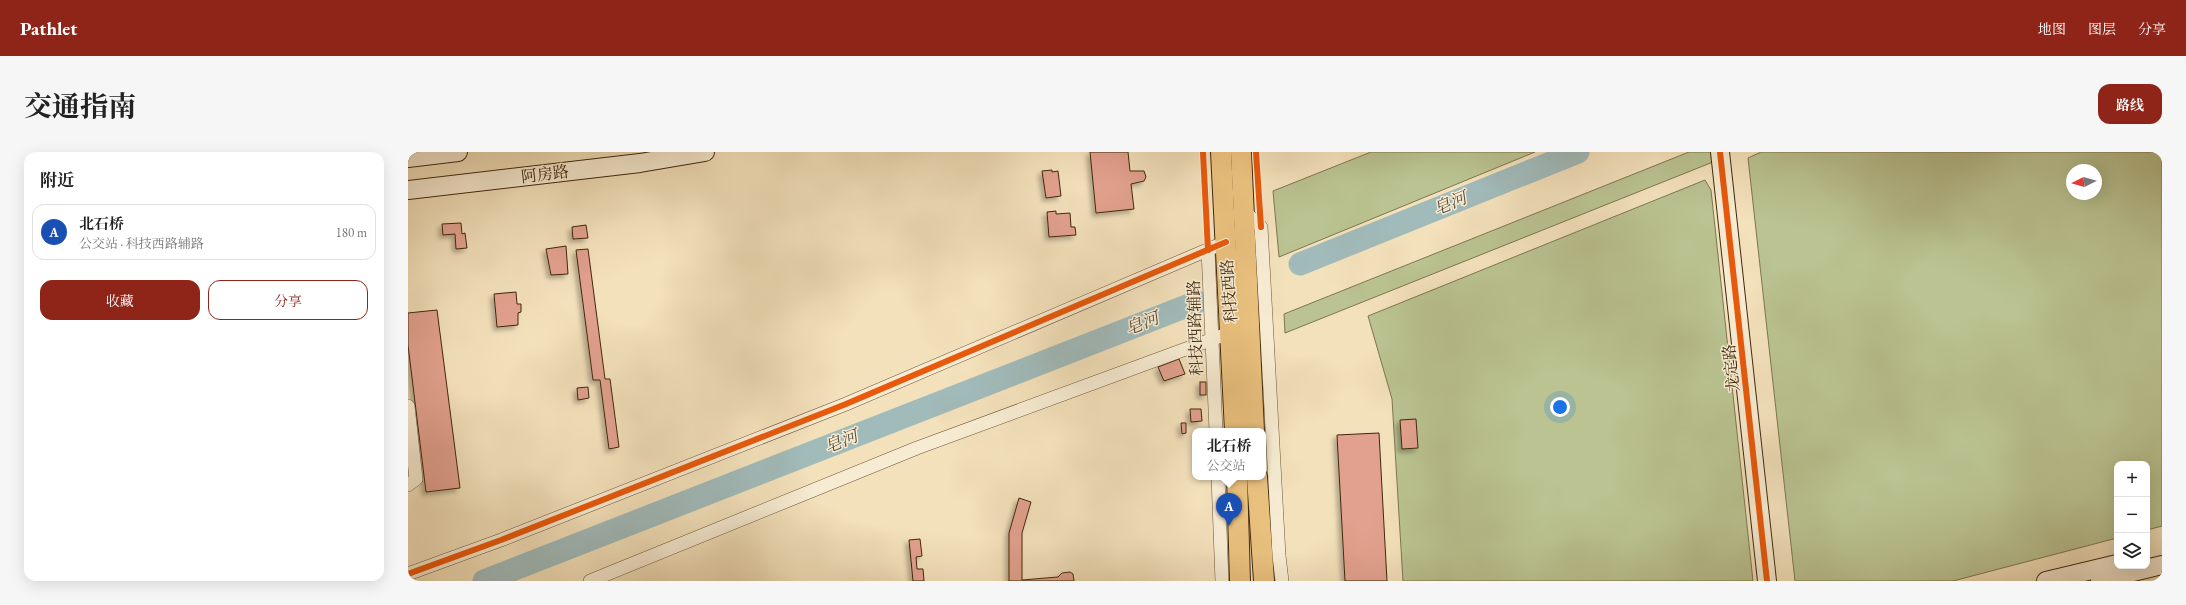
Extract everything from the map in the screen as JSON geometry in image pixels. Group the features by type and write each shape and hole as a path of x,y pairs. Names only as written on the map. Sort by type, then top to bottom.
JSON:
{"main road":[{"name":"科技西路","path":"1221,152 1217,246 1232,332 1236,428"},
{"name":"科技西路","path":"1241,152 1254,428"},
{"path":"1237,480 1240,581"},
{"path":"1257,480 1264,581"}],"street":[{"path":"408,158 458,152"},
{"name":"阿房路","path":"408,190 640,163 705,152"},
{"name":"龙定路","path":"1720,152 1767,581"},
{"path":"1243,210 1261,227 1278,556 1282,581"},
{"path":"408,574 501,540 846,404 1217,246"},
{"name":"科技西路辅路","path":"1216,428 1212,339 1217,246"},
{"path":"590,581 917,448 1232,332"},
{"path":"408,406 416,479 408,485"},
{"path":"1218,480 1222,581"},
{"path":"2150,555 2162,553"},
{"path":"2046,581 2114,565"},
{"path":"2098,581 2162,565"}],"green space":[{"path":"1371,152 1535,152 1279,257 1273,191"},
{"path":"1689,152 1728,152 1728,156 1285,333 1284,314"},
{"path":"1761,152 2162,152 2162,526 2150,529 2150,461 2114,461 2114,539 1953,581 1795,581 1748,158"},
{"path":"1705,180 1711,190 1753,581 1403,581 1392,399 1368,316"}],"building":[{"path":"1090,152 1128,152 1130,171 1144,171 1146,177 1144,181 1131,184 1134,209 1096,213"},
{"path":"1052,170 1052,172 1058,171 1061,196 1046,198 1042,171"},
{"path":"1056,211 1056,214 1070,213 1071,227 1075,227 1076,235 1049,237 1047,212"},
{"path":"461,223 462,234 465,233 467,248 456,249 455,234 443,235 442,224"},
{"path":"586,225 588,238 573,239 572,227"},
{"path":"566,246 568,274 551,275 546,249"},
{"path":"588,249 605,379 610,379 619,447 609,449 600,380 593,380 576,250"},
{"path":"516,292 517,304 521,304 521,312 518,313 518,325 497,327 494,294"},
{"path":"437,310 460,488 426,492 408,345 408,313"},
{"path":"1179,359 1185,374 1164,381 1158,367"},
{"path":"1200,382 1206,382 1206,395 1200,395"},
{"path":"588,387 589,398 578,400 577,388"},
{"path":"1190,409 1201,409 1202,421 1191,422"},
{"path":"1416,419 1418,448 1402,449 1400,420"},
{"path":"1181,423 1186,423 1186,433 1182,434"},
{"path":"1379,433 1387,581 1345,581 1337,435"},
{"path":"1019,498 1031,502 1022,533 1022,580 1058,577 1062,573 1070,572 1073,574 1074,581 1009,581 1009,533"},
{"path":"920,539 922,556 916,557 917,569 923,569 924,581 913,581 909,540"}],"waterway":[{"name":"皂河","path":"1300,264 1578,152"},
{"name":"皂河","path":"484,581 1197,302"}],"cycle path":[{"path":"1203,152 1208,250"},
{"path":"1256,152 1261,227"},
{"path":"1720,152 1767,581"},
{"path":"408,574 501,540 846,404 1226,242"}],"place":[{"name":"北石桥","path":"1229,526"}]}
